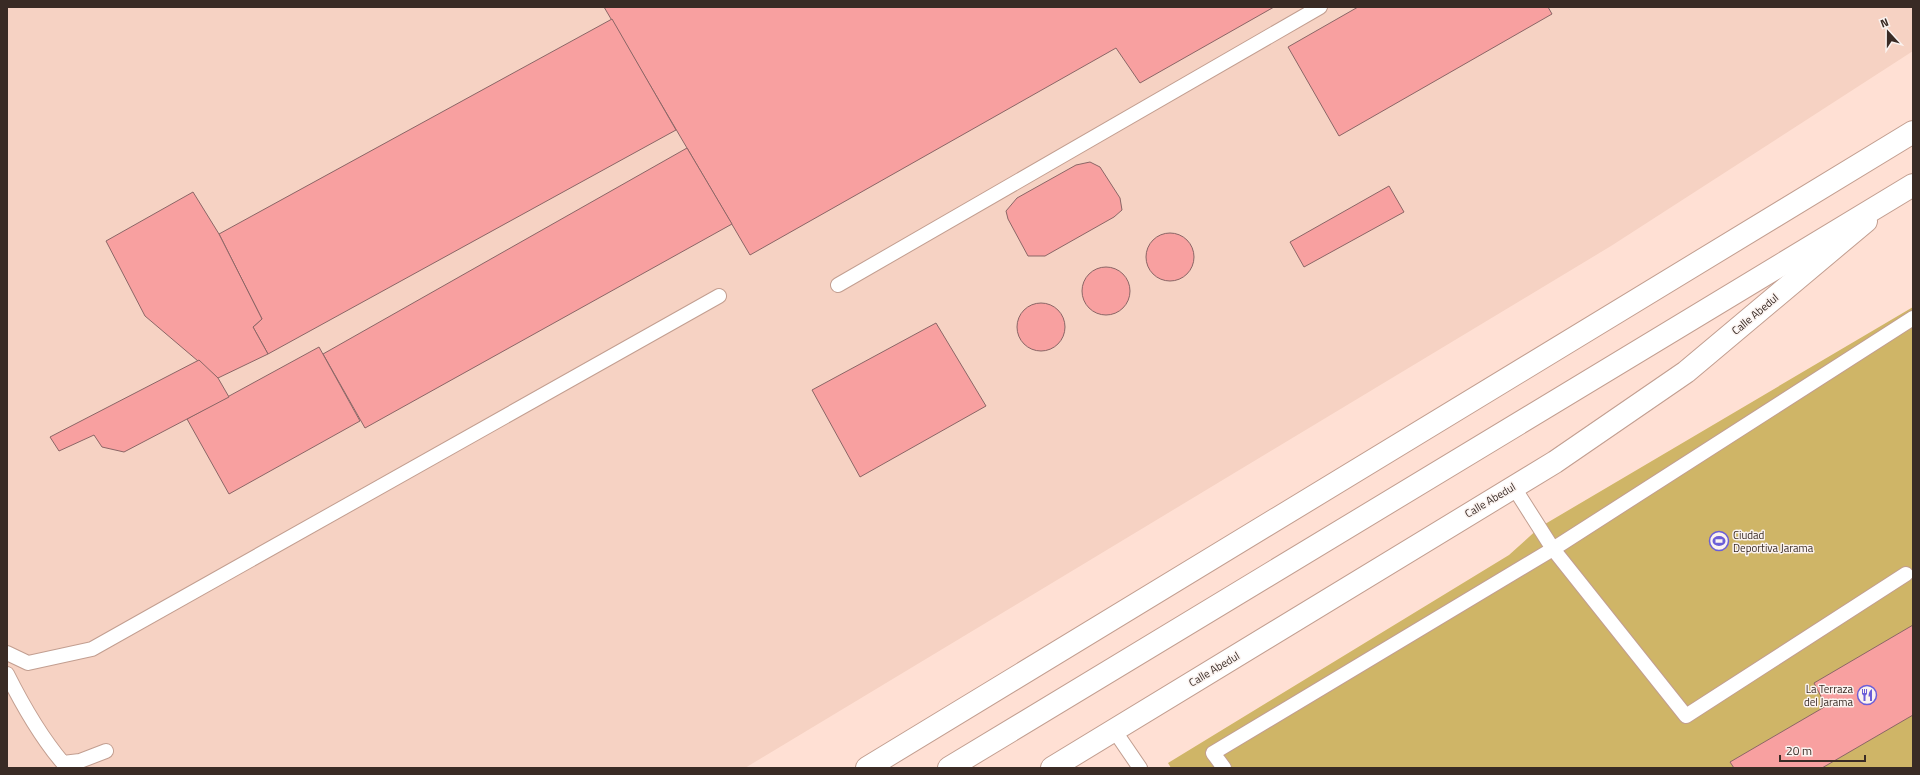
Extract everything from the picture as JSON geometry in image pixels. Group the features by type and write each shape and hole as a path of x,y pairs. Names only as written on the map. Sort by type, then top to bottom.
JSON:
{"main road":[{"path":"867,768 1913,132"},
{"path":"949,768 1906,189"},
{"name":"Calle Abedul","path":"1052,768 1513,486 1555,462 1686,372 1906,189"}],"lane":[{"path":"838,286 1320,7"},
{"path":"7,653 28,663 92,649 719,296"},
{"path":"1224,768 1213,753 1553,549 1913,318"},
{"path":"1513,486 1553,549 1686,716 1906,574"},
{"path":"7,674 24,708 46,742 63,763 80,761 106,751"},
{"path":"1114,730 1140,768"}],"shaded area":[{"path":"7,7 1913,7 1913,51 1611,246 745,768 7,768"},
{"name":"Ciudad Deportiva Jarama","path":"1913,307 1913,768 1171,768 1168,763 1509,555 1540,527"}],"building":[{"path":"604,7 1274,7 1140,83 1116,48 750,255"},
{"path":"1358,7 1548,7 1552,14 1339,136 1288,47"},
{"path":"612,19 676,130 268,354 253,327 262,319 219,234"},
{"path":"687,148 732,224 365,428 323,354"},
{"path":"1090,162 1100,167 1120,198 1122,210 1114,217 1045,256 1028,256 1008,219 1006,211 1017,198 1076,165"},
{"path":"1389,186 1404,212 1304,267 1290,242"},
{"path":"193,192 219,234 262,319 253,327 268,354 218,378 145,316 106,241"},
{"path":"1170,233 1179,235 1187,240 1192,248 1194,257 1192,266 1187,274 1179,279 1170,281 1161,279 1153,274 1148,266 1146,257 1148,248 1153,240 1161,235"},
{"path":"1106,267 1115,269 1123,274 1128,282 1130,291 1128,300 1123,308 1115,313 1106,315 1097,313 1089,308 1084,300 1082,291 1084,282 1089,274 1097,269"},
{"path":"1041,303 1050,305 1058,310 1063,318 1065,327 1063,336 1058,344 1050,349 1041,351 1032,349 1024,344 1019,336 1017,327 1019,318 1024,310 1032,305"},
{"path":"936,323 986,406 860,477 812,390"},
{"path":"319,347 360,421 229,494 187,419"},
{"path":"199,360 218,378 229,397 124,452 102,447 94,435 59,451 50,437"},
{"name":"La Terraza del Jarama","path":"1913,625 1913,715 1822,768 1734,768 1730,762 1826,706 1814,683"}],"place":[{"name":"Ciudad Deportiva Jarama","path":"1719,541"},
{"name":"La Terraza del Jarama","path":"1867,695"}]}
